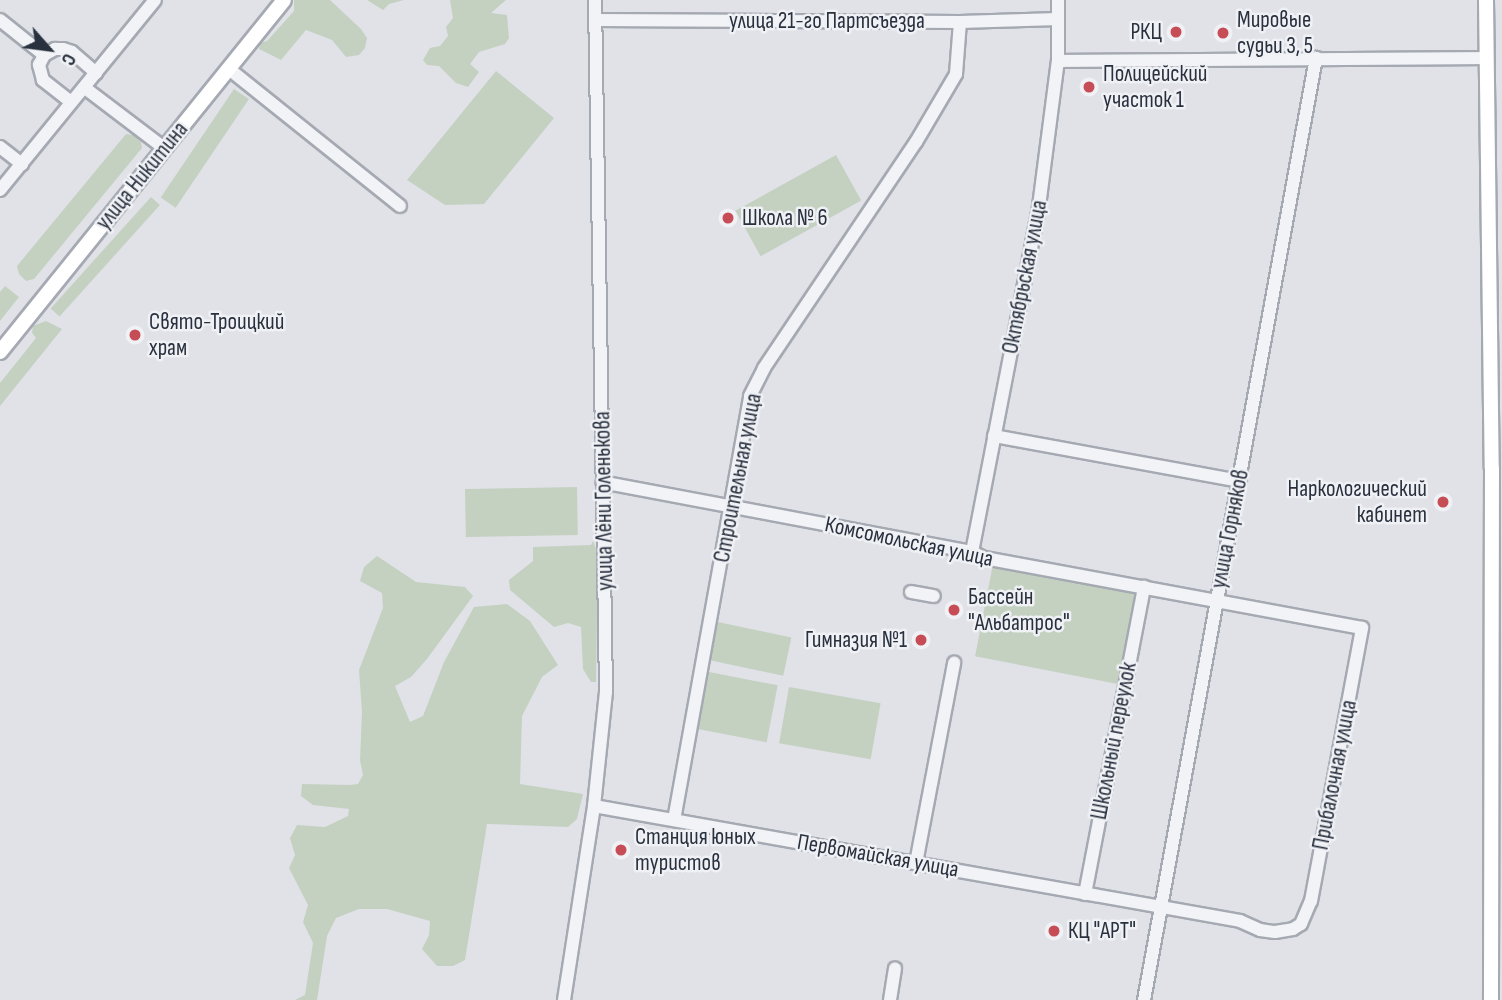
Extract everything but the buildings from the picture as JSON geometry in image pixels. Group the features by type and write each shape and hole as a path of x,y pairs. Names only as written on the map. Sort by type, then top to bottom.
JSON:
{"main road":[{"name":"улица Никитина","path":"0,352 284,0"},
{"path":"1486,0 1496,322 1497,468 1495,882 1491,1000"}],"street":[{"name":"улица Лёни Голенькова","path":"564,1000 594,806 606,692 596,0"},
{"name":"Октябрьская улица","path":"972,552 1038,214 1058,61 1058,0"},
{"path":"0,190 85,88 149,2"},
{"name":"улица 21-го Партсъезда","path":"596,20 960,22 1058,19"},
{"path":"0,20 44,55"},
{"name":"Строительная улица","path":"674,820 750,396 764,368 916,142 956,74 960,22"},
{"path":"71,102 43,80 39,65 44,55 55,49 72,52 96,73"},
{"name":"улица Горняков","path":"1144,1000 1316,58"},
{"path":"1058,61 1487,58"},
{"path":"229,69 400,206"},
{"path":"85,88 164,148"},
{"path":"0,147 22,164"},
{"path":"994,436 1240,481"},
{"name":"Комсомольская улица","path":"603,482 972,552 984,558 1216,600"},
{"name":"Школьный переулок","path":"1085,894 1144,587"},
{"path":"911,592 934,596"},
{"name":"Прибалочная улица","path":"1161,907 1240,921 1260,930 1275,932 1301,924 1311,901 1361,641 1362,628 1216,600"},
{"path":"916,863 954,663"},
{"name":"Первомайская улица","path":"594,806 1161,907"},
{"path":"890,1000 895,968"}],"green space":[{"path":"294,0 330,0 361,29 367,38 365,48 359,55 346,57 332,40 306,30 281,60 259,49 260,43 267,41 294,11"},
{"path":"367,0 404,0 389,4 383,10"},
{"path":"450,0 506,0 491,13 507,15 509,38 505,44 479,52 470,64 479,72 468,87 456,83 439,66 427,65 423,60 430,48 440,46 448,36 446,27 453,18"},
{"path":"496,71 554,118 484,204 445,205 407,180"},
{"path":"234,89 249,99 176,208 161,198"},
{"path":"126,134 133,135 141,142 142,148 34,279 26,281 19,274 17,266"},
{"path":"836,155 861,200 761,256 735,211"},
{"path":"151,197 160,205 60,317 51,308"},
{"path":"5,286 19,297 0,321 0,292"},
{"path":"46,321 62,329 0,406 0,383 36,338 32,333 33,326"},
{"path":"577,487 578,535 466,537 465,489"},
{"path":"593,541 598,554 596,682 591,682 583,669 581,627 568,623 554,627 510,590 509,580 533,561 533,547 591,545"},
{"path":"377,556 416,582 465,587 473,596 427,659 411,677 395,686 410,722 423,716 444,662 474,607 507,604 530,621 558,665 542,677 522,716 520,784 583,794 577,819 568,827 487,824 465,960 453,966 437,966 422,949 429,935 430,921 387,909 359,909 336,918 327,936 317,1000 295,1000 305,995 313,943 303,922 308,905 289,868 295,855 290,838 297,825 325,827 348,816 349,809 313,805 301,796 302,784 358,784 363,775 360,760 362,712 359,670 383,608 382,593 360,581 364,567"},
{"path":"993,564 1138,592 1120,685 975,656"},
{"path":"718,622 791,638 783,676 710,660"},
{"path":"709,672 778,685 767,742 698,729"},
{"path":"789,687 881,703 871,759 779,743"}],"place":[{"name":"РКЦ","path":"1176,32"},
{"name":"Мировые судьи 3, 5","path":"1223,33"},
{"name":"Полицейский участок 1","path":"1089,87"},
{"name":"Школа № 6","path":"728,218"},
{"name":"Свято-Троицкий храм","path":"135,335"},
{"name":"Наркологический кабинет","path":"1443,502"},
{"name":"Бассейн \"Альбатрос\"","path":"954,610"},
{"name":"Гимназия №1","path":"921,640"},
{"name":"Станция юных туристов","path":"621,850"},
{"name":"КЦ \"АРТ\"","path":"1054,931"}]}
